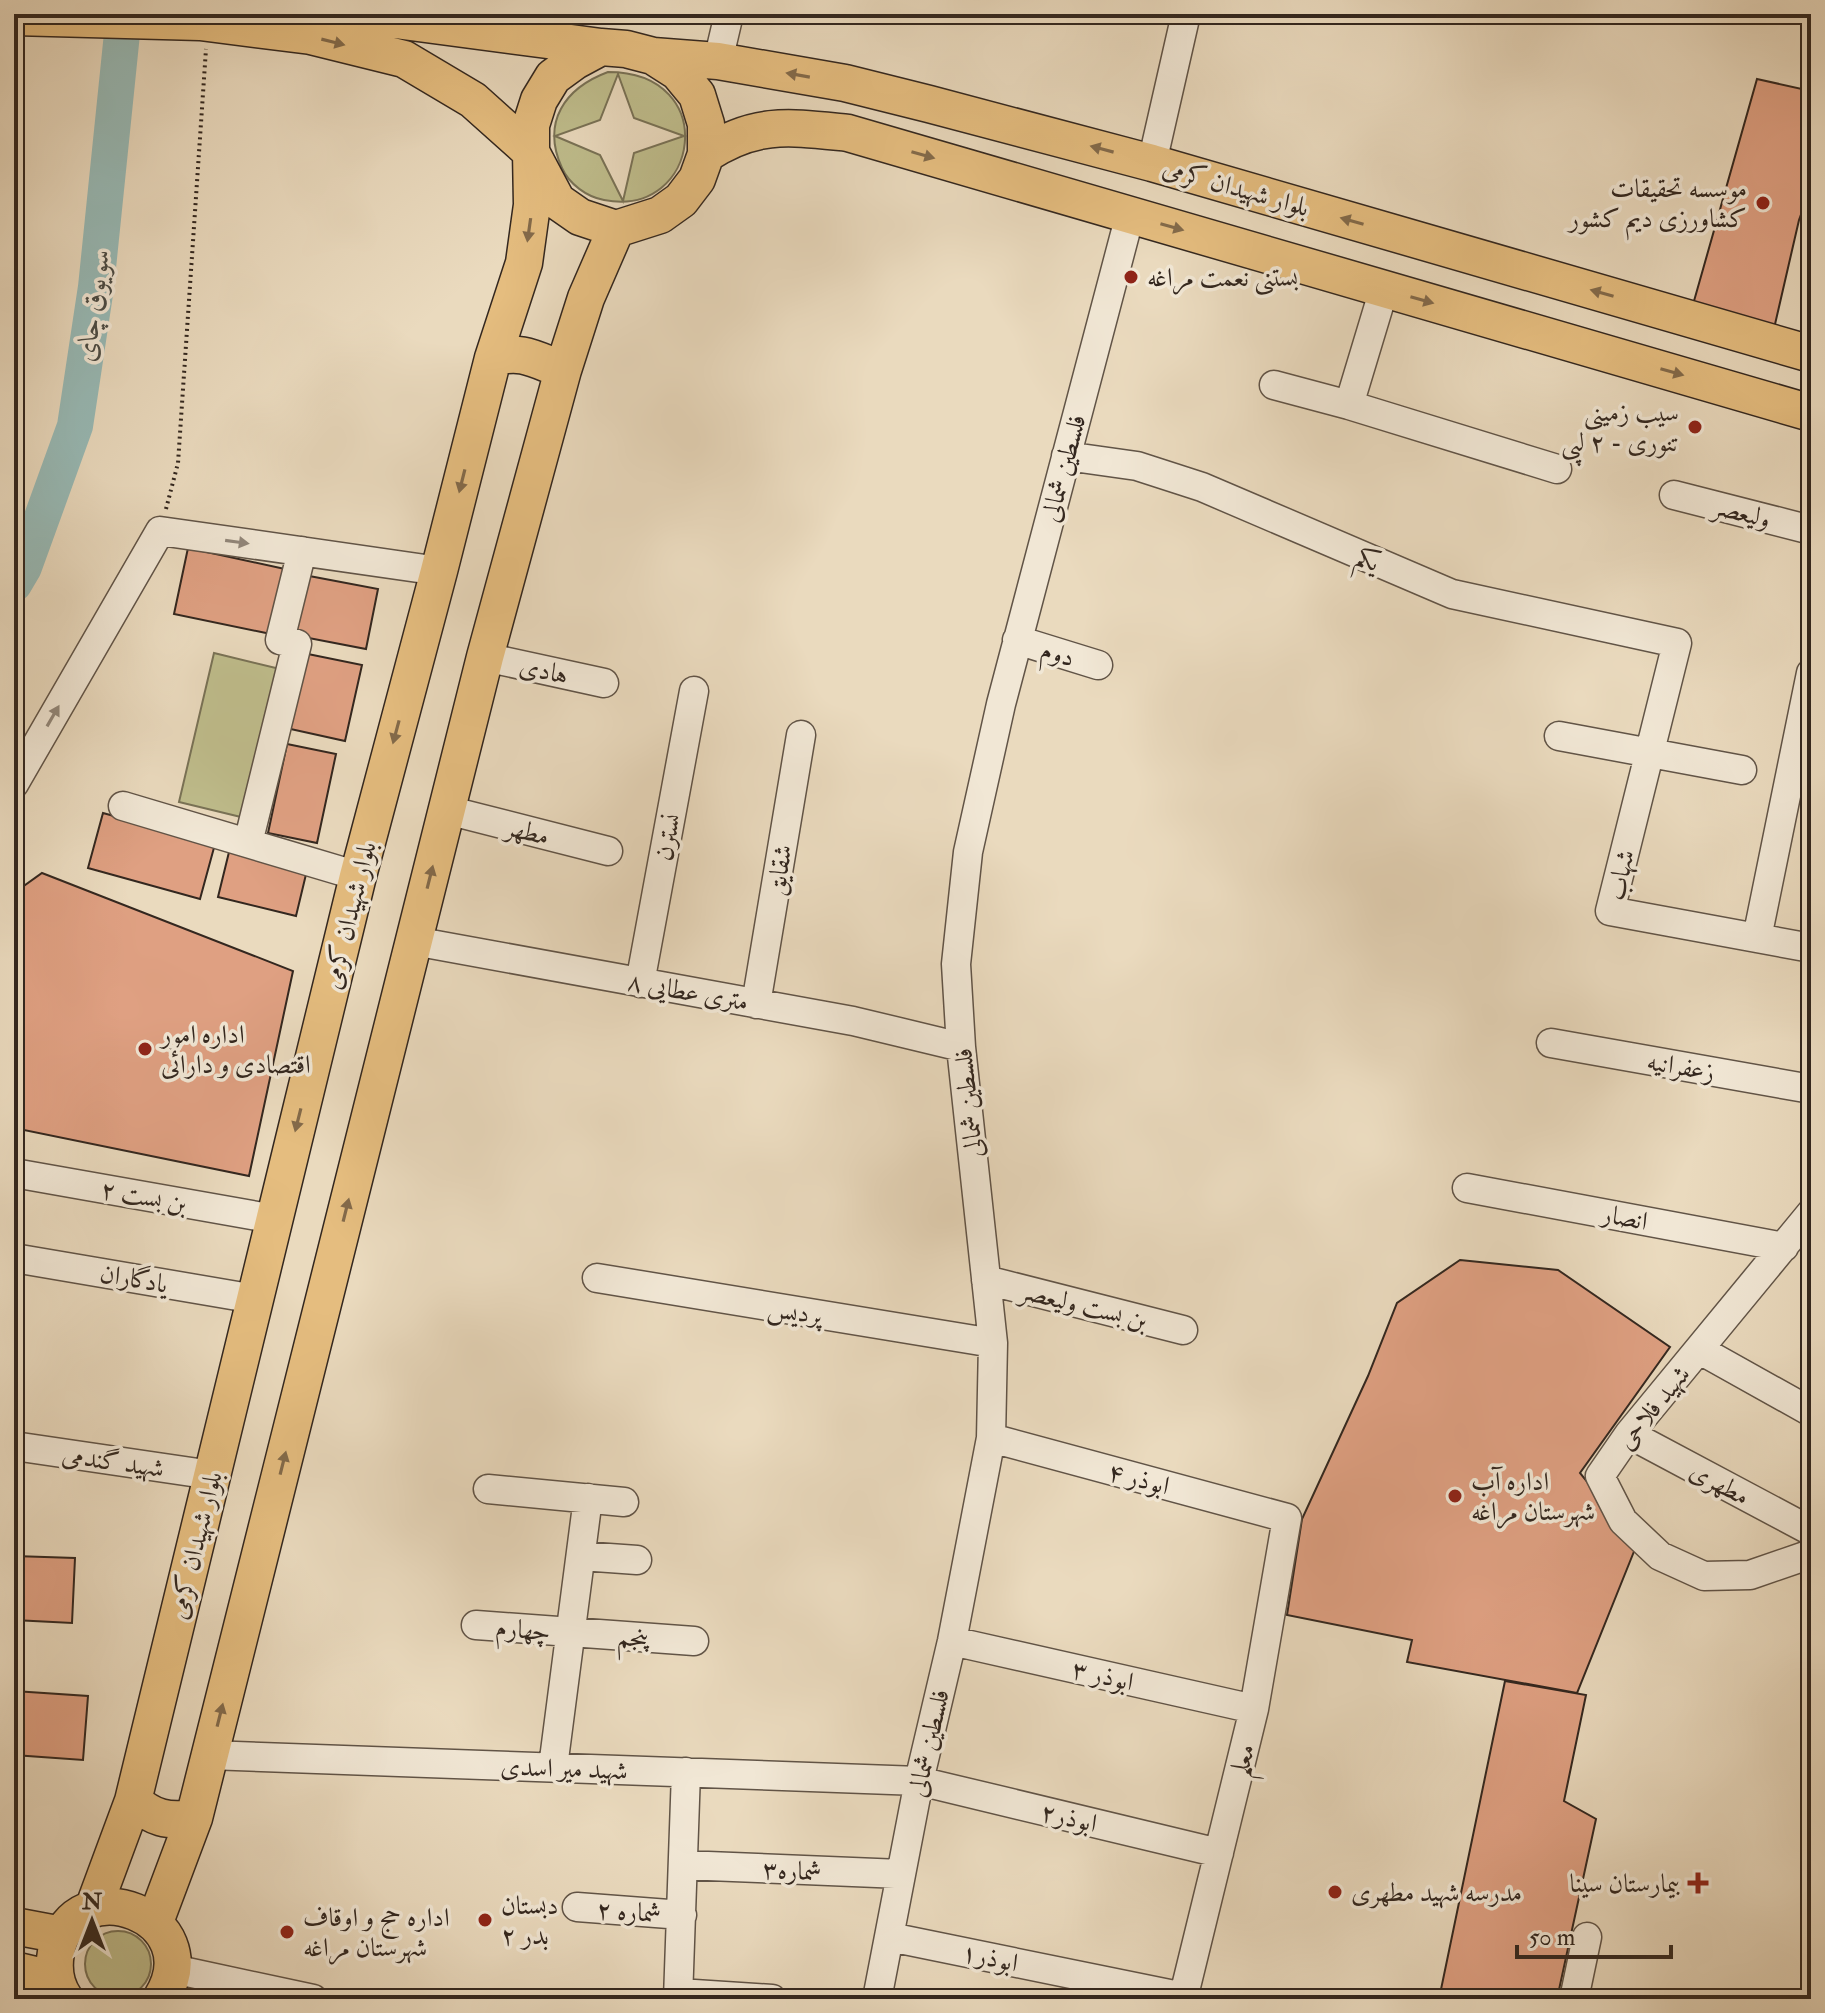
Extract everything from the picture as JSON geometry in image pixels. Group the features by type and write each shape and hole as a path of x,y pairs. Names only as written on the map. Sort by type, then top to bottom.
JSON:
{"main road":[{"path":"14,17 204,33 311,36 404,59 473,100 531,152 557,201 580,217 616,229 660,215 681,200 697,179 706,154 706,124 697,95 678,72 653,56 626,49 350,14"},
{"path":"531,152 531,125 539,100 553,77 601,47"},
{"name":"بلوار شهیدان کرمی","path":"653,56 718,61 845,83 1152,163 1811,354"},
{"path":"845,83 840,109 848,133"},
{"path":"706,154 726,140 762,128 848,133 1811,413"},
{"name":"بلوار شهیدان کرمی","path":"93,1909 133,1801 358,876 493,358 524,263 532,205 531,152"},
{"path":"155,1922 194,1818 485,657 563,370 586,298 616,229"},
{"path":"493,358 511,352 563,370"},
{"path":"133,1801 151,1815 171,1821 194,1818"},
{"path":"61,1989 54,1963 62,1935 78,1917 93,1909 109,1906 126,1907 141,1913 155,1922 165,1935 171,1952 167,1984"},
{"path":"14,1926 62,1935"},
{"path":"14,1970 61,1989"}],"street":[{"path":"718,61 729,14"},
{"path":"1152,163 1186,14"},
{"name":"فلسطین شمالی","path":"877,1999 991,1438 993,1343 961,1047 956,964 968,852 1017,640 1130,215"},
{"path":"1349,405 1384,289"},
{"path":"1274,385 1557,469"},
{"name":"یکم","path":"1066,456 1137,466 1202,487 1452,594 1677,643"},
{"name":"ولیعصر","path":"1674,495 1811,530"},
{"path":"14,784 160,531 439,571"},
{"path":"248,843 297,644 280,640 302,551"},
{"name":"دوم","path":"1017,640 1098,665"},
{"name":"شهاب","path":"1677,643 1610,911 1811,948"},
{"name":"هادی","path":"485,657 604,683"},
{"path":"1757,938 1811,673"},
{"name":"نسترن","path":"640,983 694,691"},
{"name":"شقایق","path":"756,1004 801,735"},
{"path":"1559,736 1742,770"},
{"path":"123,806 358,876"},
{"name":"مطهر","path":"447,810 608,851"},
{"name":"۸ متری عطایی","path":"414,941 853,1021 961,1047"},
{"name":"زعفرانیه","path":"1551,1043 1811,1089"},
{"name":"بن بست ۲","path":"14,1173 274,1219"},
{"name":"انصار","path":"1467,1188 1784,1247"},
{"name":"شهید فلاحی","path":"1809,1218 1629,1434 1600,1476 1623,1521 1660,1556 1704,1576 1750,1575 1811,1554"},
{"name":"یادگاران","path":"14,1258 255,1299"},
{"name":"پردیس","path":"597,1278 993,1343"},
{"name":"بن بست ولیعصر","path":"986,1280 1183,1330"},
{"path":"1700,1350 1811,1412"},
{"name":"مطهری","path":"1629,1434 1811,1531"},
{"name":"ابوذر ۴","path":"991,1438 1287,1518"},
{"name":"شهید گندمی","path":"14,1446 212,1475"},
{"path":"488,1489 624,1502"},
{"path":"553,1767 588,1498"},
{"name":"معلم","path":"1184,1998 1254,1709 1287,1518"},
{"path":"581,1556 637,1560"},
{"name":"چهارم","path":"476,1625 571,1633"},
{"name":"پنجم","path":"571,1633 694,1641"},
{"name":"ابوذر ۳","path":"952,1641 1254,1709"},
{"name":"شهید میر اسدی","path":"209,1755 919,1781"},
{"path":"686,1772 678,1996 772,1999"},
{"name":"ابوذر۲","path":"919,1781 1219,1853"},
{"name":"شماره۳","path":"683,1865 901,1874"},
{"name":"شماره ۲","path":"577,1907 682,1915"},
{"name":"ابوذر۱","path":"890,1937 1184,1998"},
{"path":"1574,1999 1587,1937"},
{"path":"167,1984 313,1999"}],"path":[{"path":"160,531 178,463 204,33"}],"shaded area":[{"path":"608,72 644,78 669,95 682,118 685,143 678,168 661,188 636,200 623,200 634,153 684,136 634,118 618,74 600,120 555,136 600,155 622,200 591,196 579,189 565,174 556,151 554,136 556,122 569,97"},
{"path":"214,653 280,669 245,818 179,802"},
{"path":"118,1931 141,1941 151,1964 141,1987 118,1997 95,1987 85,1964 95,1941"}],"building":[{"name":"موسسه تحقیقات کشاورزی دیم کشور","path":"1757,79 1811,91 1811,187 1799,220 1773,333 1692,308"},
{"path":"188,548 285,569 271,634 174,614"},
{"path":"304,575 378,589 366,649 293,635"},
{"path":"303,653 362,665 345,741 286,728"},
{"path":"287,744 336,754 317,843 268,833"},
{"path":"103,813 215,844 200,899 88,868"},
{"path":"230,848 308,866 296,916 218,897"},
{"name":"اداره امور اقتصادی و دارائی","path":"42,873 293,971 249,1176 14,1128 14,893"},
{"name":"اداره آب شهرستان مراغه","path":"1460,1260 1558,1270 1670,1347 1580,1473 1637,1544 1577,1693 1407,1662 1412,1640 1287,1615 1302,1519 1368,1376 1397,1303"},
{"path":"14,1556 75,1558 72,1623 14,1620"},
{"path":"1505,1681 1586,1695 1564,1801 1596,1819 1557,1999 1439,1999"},
{"path":"14,1691 88,1696 83,1760 14,1755"}],"waterway":[{"name":"سویوق چای","path":"14,584 24,567 75,426 96,287 124,14"}],"place":[{"name":"موسسه تحقیقات کشاورزی دیم کشور","path":"1763,203"},
{"name":"بستنی نعمت مراغه","path":"1131,277"},
{"name":"سیب زمینی تنوری - ۲ لپی","path":"1695,427"},
{"name":"اداره امور اقتصادی و دارائی","path":"145,1049"},
{"name":"اداره آب شهرستان مراغه","path":"1455,1496"},
{"name":"بیمارستان سینا","path":"1698,1883"},
{"name":"مدرسه شهید مطهری","path":"1335,1892"},
{"name":"دبستان بدر ۲","path":"485,1920"},
{"name":"اداره حج و اوقاف شهرستان مراغه","path":"287,1932"}]}
